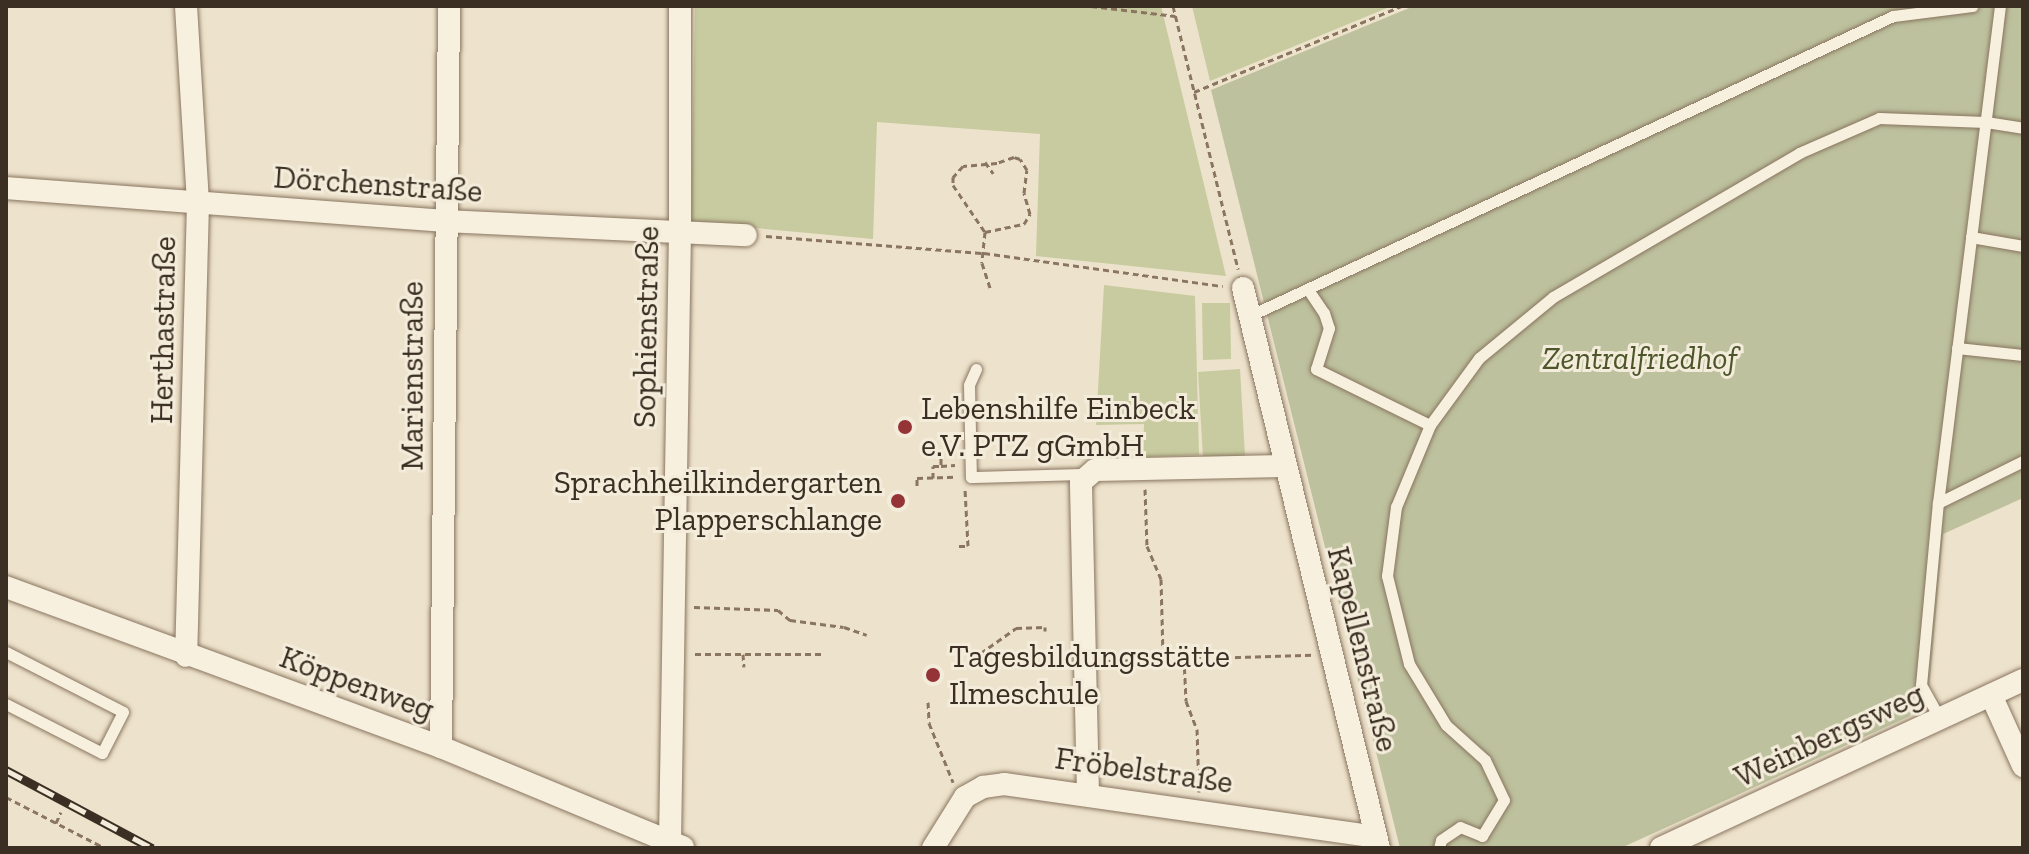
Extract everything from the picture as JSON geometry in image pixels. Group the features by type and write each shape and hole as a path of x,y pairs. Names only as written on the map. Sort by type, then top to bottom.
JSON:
{"street":[{"name":"Herthastraße","path":"186,6 198,203 186,656"},
{"name":"Marienstraße","path":"441,747 449,6"},
{"name":"Sophienstraße","path":"677,845 674,607 680,6"},
{"name":"Dörchenstraße","path":"6,188 445,221 746,235"},
{"name":"Kapellenstraße","path":"1243,288 1378,842"},
{"path":"1088,794 1081,482 1086,474 1095,470 1284,466"},
{"name":"Köppenweg","path":"6,587 186,656 441,747 677,845"},
{"name":"Weinbergsweg","path":"1668,847 2023,680"},
{"path":"1991,695 2023,766"},
{"name":"Fröbelstraße","path":"933,848 957,805 983,787 1021,784 1378,842"}],"lane":[{"path":"1249,316 1309,291 1893,16 1972,6"},
{"path":"1940,719 1921,685 1938,503 2000,6"},
{"path":"1439,848 1441,840 1460,827 1482,836 1504,800 1485,760 1446,725 1409,664 1387,576 1396,507 1430,425 1479,358 1553,297 1799,153 1879,118 1986,122 2023,128"},
{"path":"1971,237 2023,246"},
{"path":"1309,291 1324,313 1329,328 1316,369 1430,425"},
{"path":"1957,348 2023,355"},
{"path":"976,369 969,385 971,477 1086,474"},
{"path":"1938,503 2023,461"},
{"path":"6,652 123,712 102,753 6,704"}],"path":[{"path":"1091,6 1175,16"},
{"path":"746,235 984,253 1243,288 1173,6"},
{"path":"1194,92 1402,6"},
{"path":"985,232 1024,224 1030,214 1024,193 1027,170 1020,159 1014,157 997,163 972,164 956,172 953,185 985,232 982,263 990,288"},
{"path":"985,162 993,173"},
{"path":"941,458 941,466"},
{"path":"933,478 933,466 971,465"},
{"path":"1145,469 1147,546 1161,579 1163,659"},
{"path":"917,486 917,478 965,477 968,546 959,546"},
{"path":"674,607 778,610 790,620 844,627 867,635"},
{"path":"735,608 735,617"},
{"path":"964,665 1016,628 1045,627 1045,631"},
{"path":"947,653 963,652"},
{"path":"674,654 823,654"},
{"path":"743,654 744,667"},
{"path":"1085,662 1331,654"},
{"path":"1184,658 1186,701 1197,729 1199,811"},
{"path":"928,702 929,723 956,788"},
{"path":"6,797 105,848"},
{"path":"56,823 61,812"},
{"path":"93,848 95,843"}],"green space":[{"path":"695,6 1161,6 1226,276 1036,256 1040,134 877,122 873,239 691,222"},
{"path":"1192,6 1392,6 1210,81"},
{"name":"Zentralfriedhof","path":"1414,6 2023,6 2023,498 1943,534 1929,691 1914,697 1910,716 1621,848 1400,848 1211,90"},
{"path":"1104,285 1195,296 1199,455 1143,457 1144,424 1096,425"},
{"path":"1202,303 1230,303 1231,359 1203,360"},
{"path":"1240,369 1245,456 1203,458 1198,372"}],"railway":[{"path":"6,770 152,848"}],"place":[{"name":"Lebenshilfe Einbeck e.V. PTZ gGmbH","path":"905,427"},
{"name":"Sprachheilkindergarten Plapperschlange","path":"898,501"},
{"name":"Tagesbildungsstätte Ilmeschule","path":"933,675"}]}
